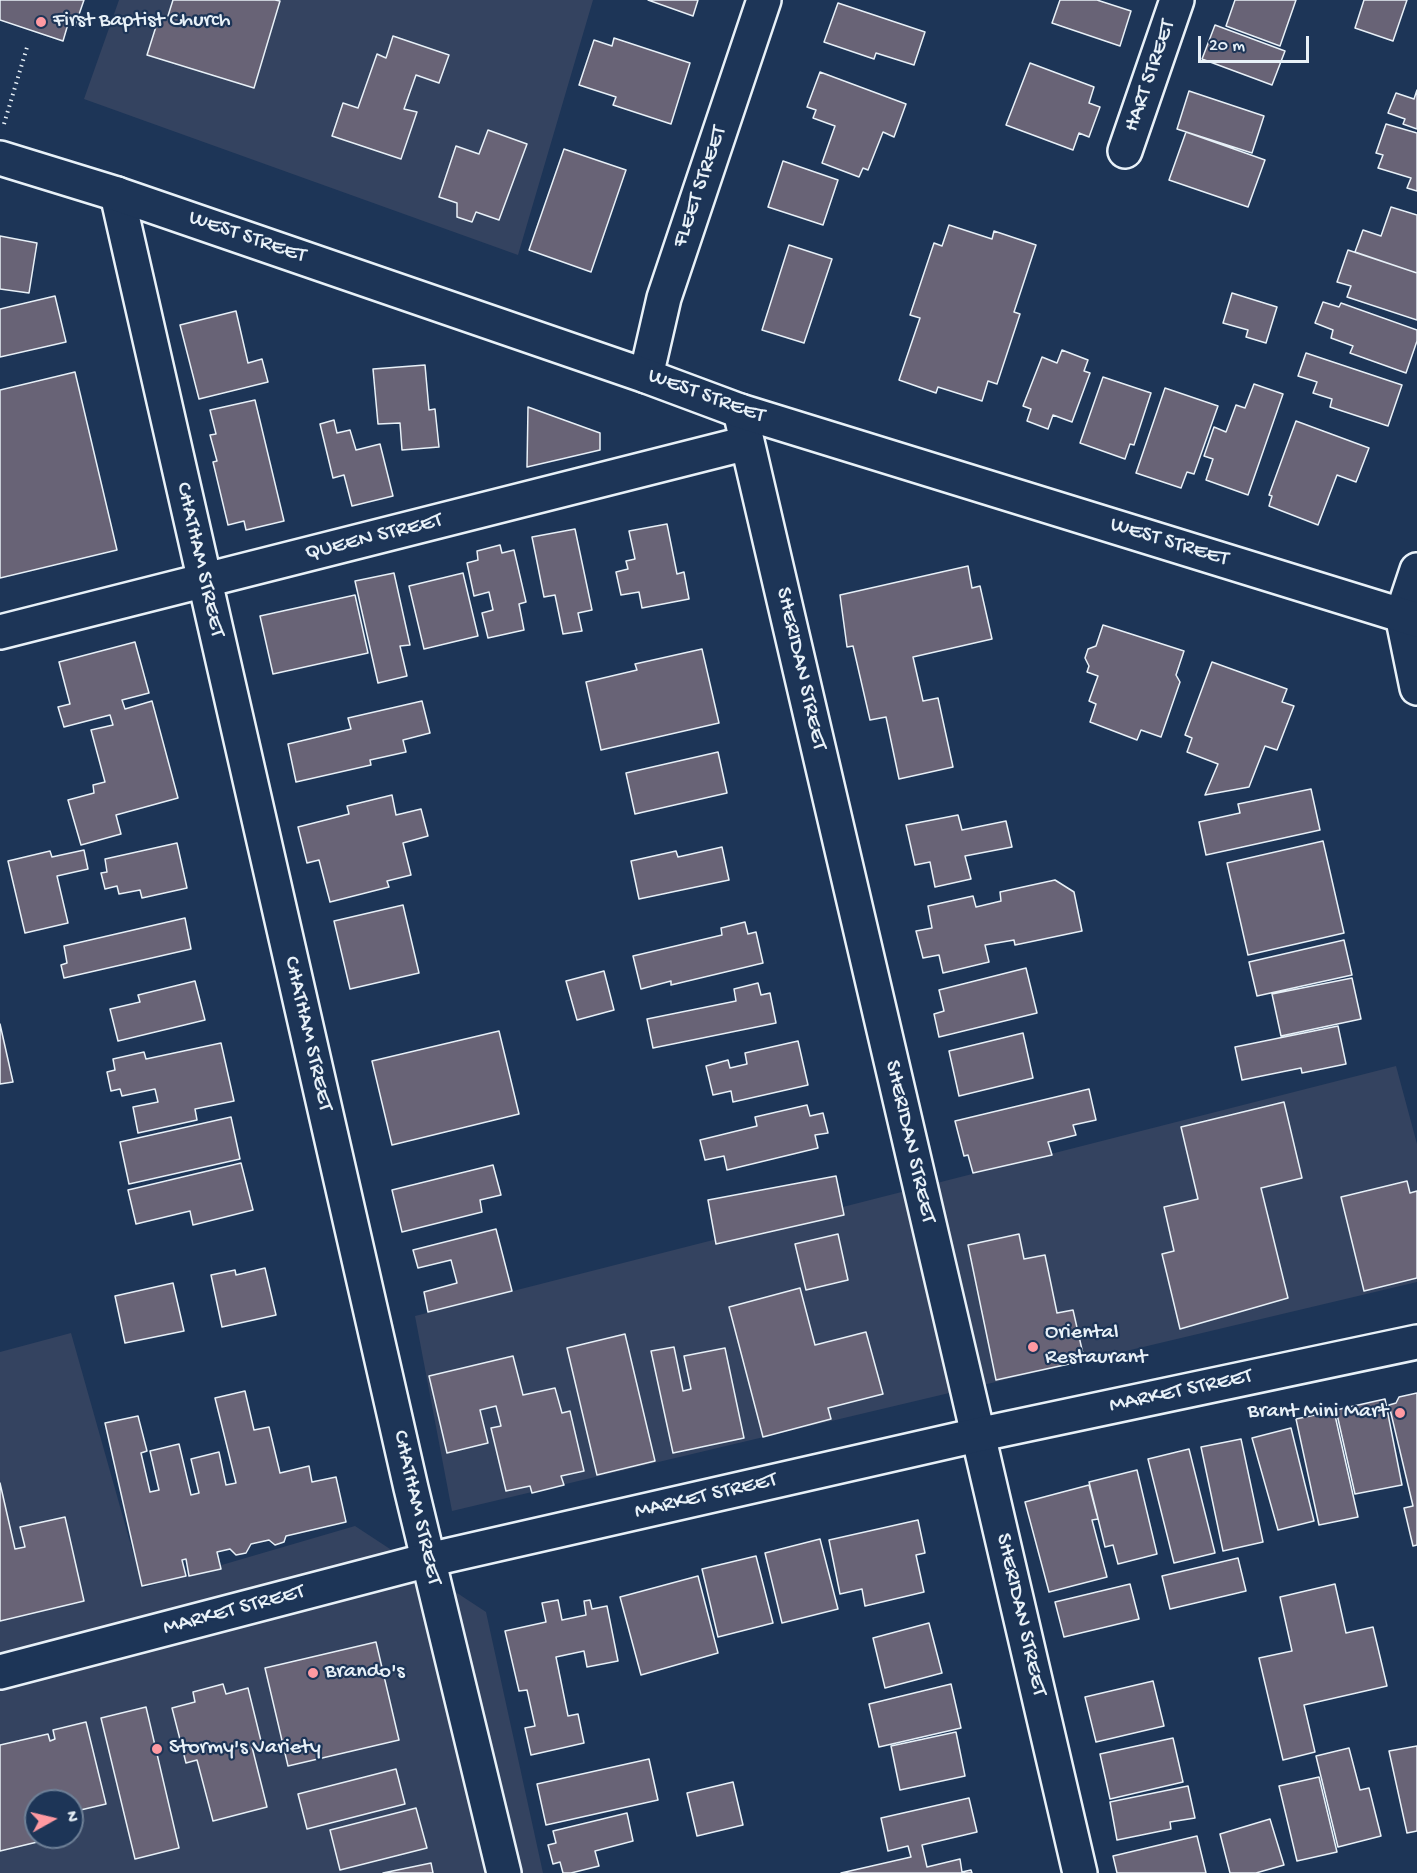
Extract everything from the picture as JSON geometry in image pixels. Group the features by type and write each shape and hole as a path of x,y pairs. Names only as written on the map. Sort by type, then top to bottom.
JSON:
{"street":[{"name":"FLEET STREET","path":"646,376 664,298 764,0"},
{"name":"HART STREET","path":"1125,151 1177,0"},
{"name":"WEST STREET","path":"2,143 117,194 646,376 740,411 1410,618"},
{"name":"CHATHAM STREET","path":"117,194 428,1560 504,1873"},
{"name":"SHERIDAN STREET","path":"740,411 1080,1873"},
{"name":"QUEEN STREET","path":"0,632 747,443"},
{"path":"1417,570 1410,618 1417,688"},
{"name":"MARKET STREET","path":"0,1672 428,1560 977,1435 1417,1342"}],"path":[{"path":"2,143 28,44"}],"shaded area":[{"path":"119,0 593,0 518,255 84,99"},
{"path":"1396,1066 1417,1144 1417,1282 452,1511 415,1316"},
{"path":"71,1333 143,1588 355,1526 486,1612 543,1873 0,1873 0,1352"}],"building":[{"name":"First Baptist Church","path":"0,0 84,0 75,26 68,24 63,41 0,20"},
{"path":"173,0 280,1 254,88 147,55 159,17 167,19"},
{"path":"648,0 698,0 693,16"},
{"path":"1060,0 1097,0 1131,11 1120,46 1052,23"},
{"path":"1235,0 1296,0 1280,46 1226,26"},
{"path":"1364,0 1407,0 1393,41 1355,28"},
{"path":"838,3 925,32 914,65 876,53 874,59 824,42"},
{"path":"1215,25 1285,51 1272,85 1202,59"},
{"path":"393,36 449,55 439,83 416,75 404,109 417,112 401,159 332,136 343,103 358,108 377,54 386,58"},
{"path":"614,38 690,63 671,124 613,105 616,97 579,85 594,40 612,46"},
{"path":"1030,63 1094,87 1089,103 1100,107 1089,137 1079,133 1073,150 1006,125"},
{"path":"820,72 906,104 894,137 883,132 868,170 863,168 859,177 822,163 835,126 813,118 816,110 807,107"},
{"path":"1417,90 1417,129 1403,124 1405,119 1388,113 1396,93 1414,99"},
{"path":"1189,91 1264,116 1252,153 1177,129"},
{"path":"1386,124 1417,133 1417,191 1407,188 1411,178 1378,168 1383,155 1376,153"},
{"path":"488,130 527,144 499,220 476,212 472,222 457,217 457,203 439,197 456,146 479,154"},
{"path":"1186,132 1265,160 1248,207 1169,180"},
{"path":"564,149 626,170 591,272 529,250"},
{"path":"783,161 838,180 823,225 768,207"},
{"path":"1391,207 1417,215 1417,273 1355,252 1363,230 1381,236"},
{"path":"949,225 992,239 994,231 1036,245 1014,312 1020,314 997,384 988,381 982,401 938,387 936,393 899,380 920,318 910,315 934,243 942,246"},
{"path":"0,236 37,243 29,293 0,289"},
{"path":"789,245 832,259 804,343 762,330"},
{"path":"1348,250 1417,273 1417,320 1347,297 1351,286 1337,282"},
{"path":"1232,293 1277,307 1266,343 1246,337 1248,330 1223,323"},
{"path":"55,296 66,342 0,357 0,309"},
{"path":"1323,302 1339,307 1341,303 1417,330 1417,341 1406,373 1350,353 1353,346 1331,338 1333,330 1315,323"},
{"path":"236,311 248,363 262,359 268,382 199,399 180,325"},
{"path":"1062,350 1088,360 1084,371 1090,373 1072,422 1053,415 1048,429 1027,421 1031,409 1023,406 1042,357 1057,363"},
{"path":"1306,353 1402,385 1388,426 1330,407 1332,399 1313,393 1317,382 1298,376"},
{"path":"425,365 429,410 435,409 439,447 402,450 400,423 378,424 373,369"},
{"path":"75,372 117,550 0,578 0,390"},
{"path":"1103,377 1151,393 1134,445 1130,444 1125,459 1080,443"},
{"path":"1254,384 1283,394 1248,495 1206,480 1213,459 1204,456 1214,427 1226,432 1236,405 1245,408"},
{"path":"1165,388 1218,406 1194,474 1187,472 1181,488 1136,473"},
{"path":"255,400 284,521 246,530 244,521 228,525 213,462 217,461 210,435 216,434 210,410"},
{"path":"528,407 600,433 600,450 527,467"},
{"path":"334,420 337,433 350,430 356,450 380,444 393,496 352,506 344,475 333,478 320,424"},
{"path":"1296,421 1369,448 1356,482 1337,475 1318,525 1269,506 1272,496 1269,495"},
{"path":"667,524 677,574 684,572 689,599 642,608 639,592 621,595 616,572 628,569 626,561 635,559 629,531"},
{"path":"575,529 592,610 578,613 582,631 563,634 555,595 544,597 532,537"},
{"path":"500,545 502,553 514,550 526,602 519,604 524,630 488,638 482,613 493,610 489,592 474,596 467,563 478,560 477,551"},
{"path":"968,566 972,588 980,586 992,639 913,657 923,701 938,698 953,767 899,779 886,717 870,720 853,646 847,647 840,595"},
{"path":"394,573 410,645 400,646 407,676 378,683 355,581"},
{"path":"463,573 478,636 424,649 409,586"},
{"path":"355,595 368,653 273,674 260,616"},
{"path":"1103,625 1184,651 1176,675 1180,682 1161,737 1141,730 1137,740 1090,722 1096,704 1089,701 1098,676 1087,672 1089,666 1085,658 1088,649 1096,646"},
{"path":"135,642 149,693 122,700 125,709 152,701 178,798 116,815 121,834 81,845 68,800 94,793 93,785 105,782 91,730 113,725 110,715 64,727 58,707 70,704 59,662"},
{"path":"702,649 719,723 601,750 586,682 637,670 635,664"},
{"path":"1212,662 1287,689 1282,702 1294,706 1277,750 1265,746 1249,787 1205,795 1218,764 1187,752 1192,738 1185,735"},
{"path":"422,701 430,733 403,740 406,752 370,760 371,765 296,782 288,744 351,729 348,718"},
{"path":"718,752 727,793 635,814 626,773"},
{"path":"1311,789 1320,830 1206,855 1199,822 1240,813 1238,804"},
{"path":"392,795 396,815 421,809 428,836 403,843 411,875 387,881 389,887 330,902 319,860 307,863 298,827 349,814 347,806"},
{"path":"958,815 962,830 1006,821 1012,847 965,856 971,879 935,887 930,862 915,865 906,825"},
{"path":"1323,841 1344,933 1248,955 1227,863"},
{"path":"177,843 187,888 142,898 140,890 119,894 117,886 105,889 101,873 107,872 105,859"},
{"path":"722,847 729,880 639,899 631,861 676,851 678,857"},
{"path":"84,850 88,869 57,876 68,923 25,933 8,861 50,851 52,857"},
{"path":"1055,880 1074,892 1082,931 1015,945 1014,940 985,945 989,962 943,973 939,955 923,958 916,931 932,928 928,906 973,896 976,907 1001,901 1000,892"},
{"path":"403,905 419,973 350,989 334,921"},
{"path":"185,918 191,949 64,978 61,965 67,963 64,946"},
{"path":"745,922 748,934 756,932 763,963 671,985 671,981 641,989 633,956 722,935 721,928"},
{"path":"1344,940 1352,975 1257,996 1249,962"},
{"path":"1026,968 1037,1013 939,1037 934,1014 944,1011 939,990"},
{"path":"604,971 614,1010 577,1020 566,981"},
{"path":"1352,978 1361,1019 1281,1036 1272,994"},
{"path":"195,981 205,1020 118,1041 110,1009 140,1002 138,995"},
{"path":"758,983 761,995 770,993 776,1023 653,1048 647,1019 736,1001 734,989"},
{"path":"0,1024 13,1082 0,1084"},
{"path":"1338,1026 1346,1064 1302,1073 1301,1068 1242,1080 1235,1047"},
{"path":"499,1031 519,1114 392,1145 372,1061"},
{"path":"1023,1033 1033,1078 959,1096 949,1051"},
{"path":"798,1041 808,1085 733,1102 731,1091 713,1095 706,1066 728,1060 730,1068 747,1064 745,1053"},
{"path":"221,1043 234,1101 195,1109 197,1120 138,1133 133,1107 158,1102 155,1089 122,1096 120,1089 111,1091 107,1072 115,1070 113,1059 144,1052 146,1059"},
{"path":"1089,1089 1096,1120 1073,1125 1076,1135 1048,1142 1052,1155 973,1173 968,1155 964,1156 955,1121"},
{"path":"1284,1102 1302,1178 1261,1188 1288,1298 1180,1329 1162,1254 1174,1251 1164,1207 1198,1199 1181,1127"},
{"path":"807,1105 810,1116 823,1113 828,1133 815,1135 818,1148 727,1170 724,1156 705,1160 700,1140 757,1126 755,1117"},
{"path":"231,1117 240,1159 129,1184 120,1142"},
{"path":"241,1163 253,1210 193,1225 190,1211 136,1224 128,1190"},
{"path":"493,1165 501,1195 480,1200 482,1212 402,1232 392,1190"},
{"path":"836,1176 844,1215 716,1244 708,1200"},
{"path":"1407,1181 1410,1193 1417,1191 1417,1278 1364,1291 1341,1197"},
{"path":"496,1229 512,1291 428,1312 424,1292 457,1283 451,1260 418,1268 413,1250"},
{"path":"838,1234 848,1280 806,1290 795,1244"},
{"path":"1019,1234 1024,1259 1045,1255 1057,1313 1073,1310 1083,1354 1068,1357 1069,1364 996,1380 968,1245"},
{"path":"265,1268 276,1315 222,1327 211,1275 235,1270 236,1275"},
{"path":"173,1283 184,1331 125,1343 115,1296"},
{"path":"800,1288 815,1345 866,1332 883,1394 828,1408 831,1419 763,1437 729,1307"},
{"path":"625,1334 655,1461 597,1475 567,1348"},
{"path":"674,1347 683,1391 691,1389 684,1356 725,1348 744,1438 673,1453 651,1351"},
{"path":"513,1356 523,1395 555,1388 562,1413 570,1411 584,1471 561,1476 564,1485 532,1493 530,1486 506,1491 491,1428 501,1426 496,1406 480,1410 488,1443 447,1453 429,1376"},
{"path":"245,1391 254,1430 269,1427 280,1473 309,1466 312,1482 336,1477 346,1522 286,1536 284,1542 275,1545 269,1540 251,1544 246,1553 236,1555 230,1549 217,1552 221,1569 189,1576 186,1559 182,1560 186,1576 142,1586 105,1423 138,1416 147,1451 141,1453 150,1492 159,1490 150,1451 179,1444 191,1495 199,1493 191,1459 219,1452 226,1485 236,1483 215,1398"},
{"path":"1417,1393 1417,1545 1413,1546 1404,1508 1413,1506 1389,1405 1396,1403 1399,1397"},
{"path":"1385,1399 1402,1485 1355,1494 1336,1410"},
{"path":"1334,1411 1358,1517 1319,1525 1296,1419"},
{"path":"1291,1428 1314,1521 1278,1530 1252,1438"},
{"path":"1241,1439 1263,1542 1223,1551 1201,1447"},
{"path":"1189,1449 1215,1553 1174,1563 1148,1459"},
{"path":"1137,1470 1157,1554 1118,1564 1113,1545 1105,1547 1089,1482"},
{"path":"0,1483 15,1549 25,1547 20,1527 65,1517 84,1601 0,1621"},
{"path":"1089,1485 1098,1519 1092,1520 1107,1577 1049,1592 1025,1502"},
{"path":"918,1520 925,1553 916,1555 924,1592 865,1606 862,1589 840,1594 829,1540"},
{"path":"820,1539 838,1609 782,1623 765,1553"},
{"path":"756,1556 773,1623 718,1637 702,1569"},
{"path":"1238,1558 1246,1591 1170,1609 1162,1576"},
{"path":"698,1576 718,1653 641,1675 620,1597"},
{"path":"1130,1584 1139,1619 1064,1637 1055,1602"},
{"path":"1335,1584 1346,1633 1373,1627 1387,1686 1304,1705 1315,1752 1283,1760 1259,1658 1292,1651 1280,1597"},
{"path":"558,1600 562,1620 586,1615 584,1601 590,1600 592,1609 607,1606 618,1661 587,1667 584,1651 556,1657 568,1716 578,1714 584,1743 531,1755 525,1728 535,1726 527,1690 519,1691 505,1631 546,1622 542,1603"},
{"path":"929,1623 942,1673 885,1688 873,1638"},
{"path":"376,1642 399,1740 288,1766 265,1668"},
{"path":"1153,1681 1164,1726 1096,1742 1085,1697"},
{"path":"223,1684 226,1694 248,1688 262,1745 252,1747 267,1807 213,1821 197,1760 186,1763 172,1708 195,1702 193,1692"},
{"path":"951,1684 961,1728 879,1747 869,1704"},
{"path":"146,1707 179,1848 135,1859 101,1718"},
{"path":"86,1722 106,1804 84,1809 84,1789 24,1789 24,1845 0,1851 0,1745 48,1734 50,1741 55,1739 53,1730"},
{"path":"956,1732 965,1776 900,1790 891,1746"},
{"path":"1173,1738 1183,1782 1110,1799 1100,1754"},
{"path":"1417,1746 1417,1831 1407,1833 1389,1751"},
{"path":"1349,1748 1360,1790 1369,1788 1381,1836 1338,1847 1316,1756"},
{"path":"649,1759 658,1800 546,1825 537,1784"},
{"path":"396,1769 405,1804 307,1829 298,1794"},
{"path":"1319,1777 1337,1852 1297,1861 1279,1786"},
{"path":"733,1782 743,1825 697,1836 687,1793"},
{"path":"1188,1786 1195,1818 1170,1822 1171,1829 1117,1840 1110,1802"},
{"path":"969,1798 977,1832 922,1845 927,1867 960,1859 962,1872 971,1870 972,1873 841,1873 911,1857 908,1846 888,1851 881,1818"},
{"path":"416,1808 427,1848 340,1870 330,1830"},
{"path":"627,1813 633,1841 595,1851 599,1866 563,1873 560,1862 553,1864 548,1845 556,1843 553,1831"},
{"path":"1270,1819 1284,1865 1256,1873 1230,1873 1220,1834"},
{"path":"1197,1836 1206,1873 1117,1873 1113,1856"},
{"path":"431,1863 433,1873 383,1873"}],"place":[{"name":"First Baptist Church","path":"41,22"},
{"name":"Oriental Restaurant","path":"1033,1347"},
{"name":"Brant Mini Mart","path":"1400,1413"},
{"name":"Brando's","path":"313,1673"},
{"name":"Stormy's Variety","path":"157,1749"}]}
